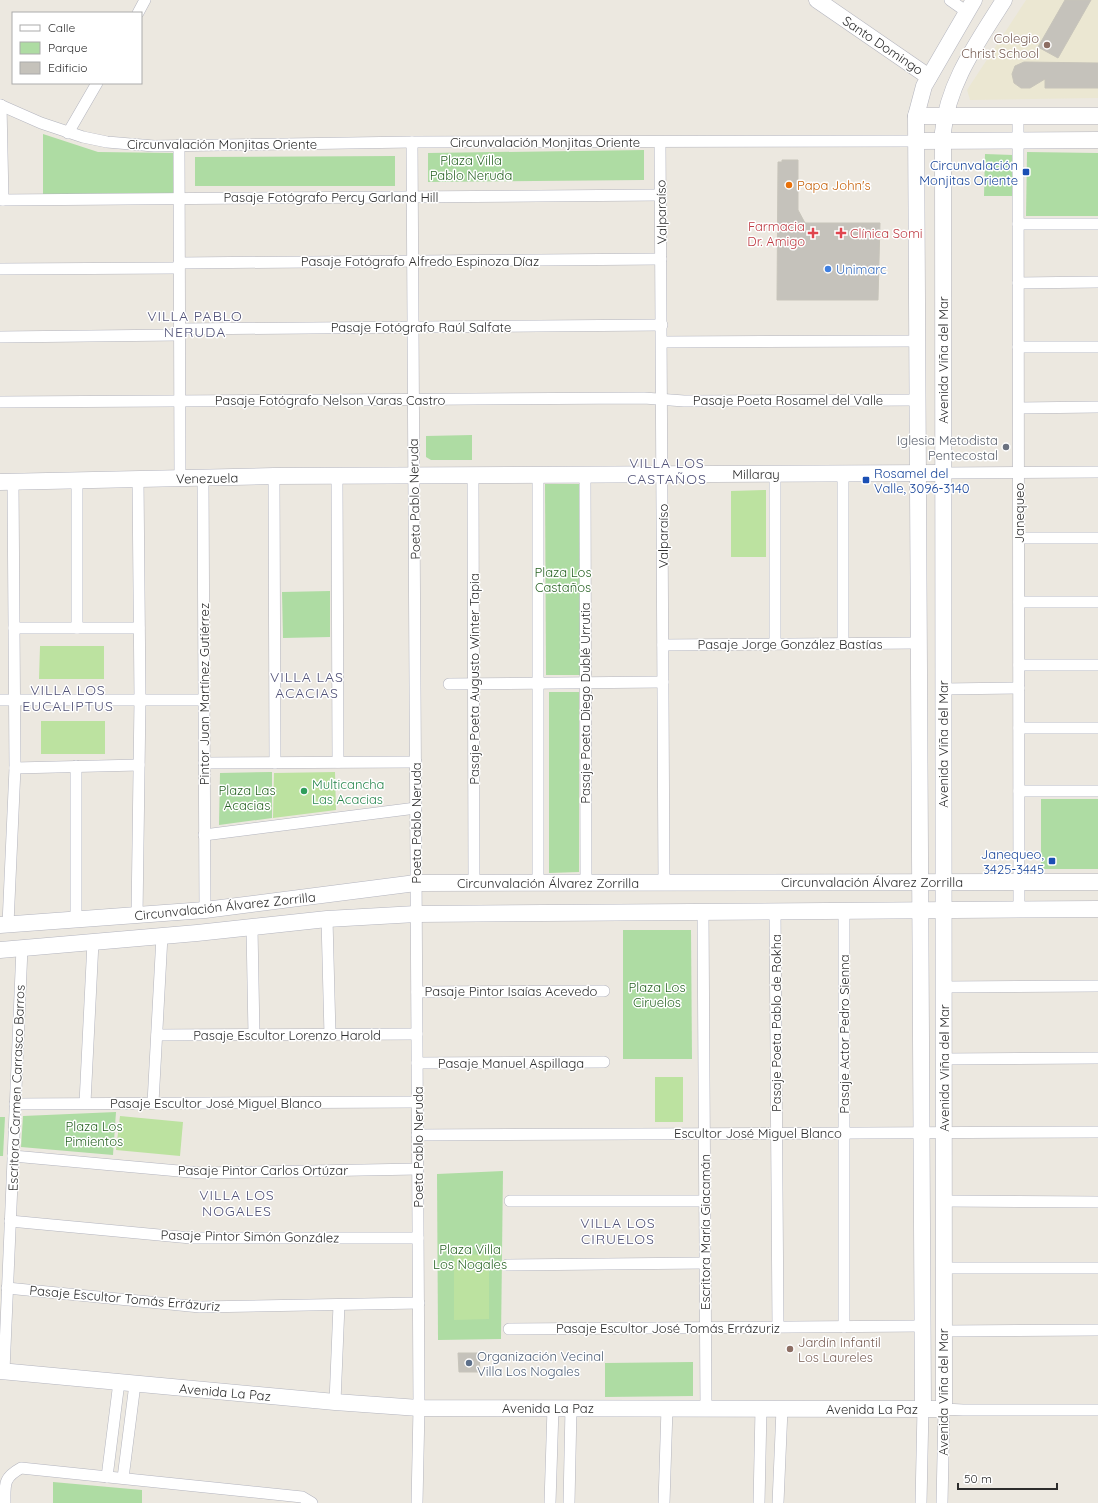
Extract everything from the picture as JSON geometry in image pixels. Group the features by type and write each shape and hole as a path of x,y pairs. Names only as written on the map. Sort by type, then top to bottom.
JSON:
{"main road":[{"name":"Santo Domingo","path":"817,0 929,77"},
{"name":"Avenida Viña del Mar","path":"944,1409 943,140 948,101 960,72 1004,0"},
{"name":"Avenida Viña del Mar","path":"923,1408 916,473 916,116 920,96 929,77 971,6"},
{"path":"916,116 1098,116"},
{"name":"Circunvalación Monjitas Oriente","path":"916,141 1098,140"},
{"name":"Millaray","path":"413,476 943,473"},
{"name":"Venezuela","path":"6,482 274,476 413,476"},
{"name":"Circunvalación Álvarez Zorrilla","path":"4,925 205,910 416,884 919,881 1098,882"},
{"name":"Circunvalación Álvarez Zorrilla","path":"0,950 252,928 327,919 416,914 1098,909"},
{"name":"Avenida La Paz","path":"2,1371 335,1402 419,1408 944,1409"}],"street":[{"path":"139,12 145,0"},
{"path":"950,0 971,6"},
{"path":"68,133 96,84"},
{"path":"1,105 2,200"},
{"name":"Circunvalación Monjitas Oriente","path":"1,105 68,133 107,142 130,145 179,146 412,142 916,141"},
{"name":"Janequeo","path":"1018,116 1019,909"},
{"name":"Poeta Pablo Neruda","path":"412,142 418,1102 419,1408 417,1503"},
{"name":"Valparaíso","path":"660,142 662,259 660,398 662,474 664,882"},
{"path":"179,146 180,478"},
{"name":"Pasaje Fotógrafo Percy Garland Hill","path":"2,200 661,195"},
{"path":"1018,224 1098,224"},
{"name":"Pasaje Fotógrafo Alfredo Espinoza Díaz","path":"0,269 412,261 662,259"},
{"path":"1018,283 1098,282"},
{"name":"Pasaje Fotógrafo Raúl Salfate","path":"0,337 413,327 662,325"},
{"path":"662,342 917,341"},
{"path":"1018,347 1098,347"},
{"name":"Pasaje Fotógrafo Nelson Varas Castro","path":"0,402 660,398"},
{"name":"Pasaje Poeta Rosamel del Valle","path":"660,398 684,401 917,400"},
{"path":"1019,408 1098,407"},
{"name":"Millaray","path":"943,473 1098,472"},
{"path":"843,473 843,644"},
{"name":"Pasaje Poeta Diego Dublé Urrutia","path":"585,474 586,883"},
{"path":"775,474 775,644"},
{"name":"Pasaje Poeta Augusto Winter Tapia","path":"473,475 474,883"},
{"path":"538,475 538,883"},
{"path":"274,476 275,763"},
{"path":"337,477 338,762"},
{"name":"Pintor Juan Martínez Gutiérrez","path":"203,478 205,910"},
{"path":"137,916 140,700 138,479"},
{"path":"77,480 77,628"},
{"path":"4,925 15,768 14,628 6,482"},
{"path":"1019,538 1098,538"},
{"path":"1019,602 1098,602"},
{"path":"14,628 139,628"},
{"name":"Pasaje Jorge González Bastías","path":"663,645 918,644"},
{"path":"1019,665 1098,665"},
{"path":"449,684 663,682"},
{"path":"943,689 1019,688"},
{"path":"0,700 204,700"},
{"path":"1019,728 1098,728"},
{"path":"204,763 416,762"},
{"path":"15,768 139,765"},
{"path":"76,766 76,920"},
{"path":"1019,791 1098,791"},
{"path":"204,835 416,808"},
{"name":"Pasaje Actor Pedro Sienna","path":"844,910 844,1327"},
{"name":"Pasaje Poeta Pablo de Rokha","path":"775,911 778,1327"},
{"name":"Escritora María Giacamán","path":"703,912 706,1409"},
{"path":"327,919 330,1034"},
{"path":"252,928 254,1035"},
{"path":"153,1103 162,936"},
{"path":"85,1103 93,942"},
{"name":"Escritora Carmen Carrasco Barros","path":"2,1371 22,948"},
{"path":"944,987 1098,986"},
{"name":"Pasaje Pintor Isaías Acevedo","path":"417,992 604,991"},
{"name":"Pasaje Escultor Lorenzo Harold","path":"157,1035 417,1034"},
{"path":"944,1059 1098,1058"},
{"name":"Pasaje Manuel Aspillaga","path":"417,1063 604,1062"},
{"name":"Pasaje Escultor José Miguel Blanco","path":"15,1104 418,1102"},
{"name":"Escultor José Miguel Blanco","path":"418,1135 1098,1132"},
{"name":"Pasaje Pintor Carlos Ortúzar","path":"13,1156 201,1173 418,1168"},
{"path":"510,1200 705,1202"},
{"path":"944,1201 1098,1202"},
{"name":"Pasaje Pintor Simón González","path":"10,1221 191,1238 418,1238"},
{"path":"507,1265 705,1263"},
{"path":"944,1268 1098,1268"},
{"name":"Pasaje Escultor Tomás Errázuriz","path":"7,1288 200,1307 418,1303"},
{"path":"335,1402 339,1305"},
{"name":"Pasaje Escultor José Tomás Errázuriz","path":"510,1329 922,1326"},
{"path":"944,1331 1098,1330"},
{"path":"107,1477 127,1383"},
{"path":"123,1478 127,1383"},
{"path":"550,1503 553,1408"},
{"path":"569,1503 571,1408"},
{"path":"664,1503 667,1408"},
{"path":"773,1503 779,1503 782,1408"},
{"name":"Avenida Viña del Mar","path":"921,1503 923,1408"},
{"path":"759,1503 761,1409"},
{"name":"Avenida Viña del Mar","path":"942,1503 944,1409"},
{"name":"Avenida La Paz","path":"944,1409 1098,1410"},
{"path":"5,1503 5,1481 11,1473 21,1468 302,1497 312,1503"}],"shaded area":[{"name":"Colegio Christ School","path":"1026,0 1098,0 1098,98 970,100 967,90"}],"green space":[{"path":"43,134 98,152 174,153 174,196 43,195"},
{"name":"Plaza Villa Pablo Neruda","path":"644,150 644,180 428,182 428,153"},
{"path":"1027,152 1098,153 1098,216 1026,216"},
{"path":"985,154 1013,155 1013,196 984,196"},
{"name":"Plaza Villa Pablo Neruda","path":"395,156 395,186 195,186 195,157"},
{"path":"472,435 472,460 431,460 426,457 426,436"},
{"name":"Plaza Los Castaños","path":"545,484 580,484 581,675 546,675"},
{"path":"766,490 766,557 731,557 731,491"},
{"path":"330,591 330,637 283,638 282,592"},
{"path":"40,646 104,646 104,679 39,679"},
{"path":"549,692 579,692 579,872 549,873"},
{"path":"41,721 105,721 105,754 41,754"},
{"name":"Plaza Las Acacias","path":"272,772 272,818 219,825 220,773"},
{"name":"Multicancha Las Acacias","path":"335,772 336,810 273,818 274,773"},
{"path":"1041,799 1098,799 1098,869 1041,869"},
{"name":"Plaza Los Ciruelos","path":"623,930 691,930 692,1059 623,1059"},
{"path":"655,1077 683,1077 683,1122 655,1122"},
{"name":"Plaza Los Pimientos","path":"116,1112 113,1155 21,1147 23,1116"},
{"path":"120,1116 183,1122 180,1156 116,1150"},
{"path":"0,1117 5,1117 3,1156 0,1156"},
{"name":"Plaza Villa Los Nogales","path":"503,1171 501,1339 438,1340 437,1174"},
{"path":"489,1254 489,1319 454,1320 454,1255"},
{"path":"693,1362 693,1396 605,1397 605,1363"},
{"path":"53,1482 142,1490 142,1503 53,1503"}],"building":[{"path":"1065,0 1091,0 1058,58 1038,47"},
{"path":"1024,62 1098,63 1098,88 1045,88 1045,79 1030,88 1021,88 1014,83 1012,74 1015,66"},
{"name":"Unimarc","path":"782,160 798,160 798,210 805,223 880,223 878,300 777,300 778,162 782,162"},
{"name":"Organización Vecinal Villa Los Nogales","path":"458,1353 479,1353 480,1372 459,1372"}],"place":[{"name":"Colegio Christ School","path":"1047,45"},
{"name":"Circunvalación Monjitas Oriente","path":"1026,172"},
{"name":"Papa John's","path":"789,185"},
{"name":"Farmacia Dr. Amigo","path":"813,233"},
{"name":"Clínica Somi","path":"841,233"},
{"name":"Unimarc","path":"828,269"},
{"name":"Iglesia Metodista Pentecostal","path":"1006,447"},
{"name":"Rosamel del Valle, 3096-3140","path":"866,480"},
{"name":"Multicancha Las Acacias","path":"304,791"},
{"name":"Janequeo, 3425-3445","path":"1052,861"},
{"name":"Jardín Infantil Los Laureles","path":"790,1349"},
{"name":"Organización Vecinal Villa Los Nogales","path":"469,1363"}],"district":[{"name":"VILLA PABLO NERUDA","path":"195,324"},
{"name":"VILLA LOS CASTAÑOS","path":"667,472"},
{"name":"VILLA LAS ACACIAS","path":"307,686"},
{"name":"VILLA LOS EUCALIPTUS","path":"68,698"},
{"name":"VILLA LOS NOGALES","path":"237,1204"},
{"name":"VILLA LOS CIRUELOS","path":"618,1232"}]}
